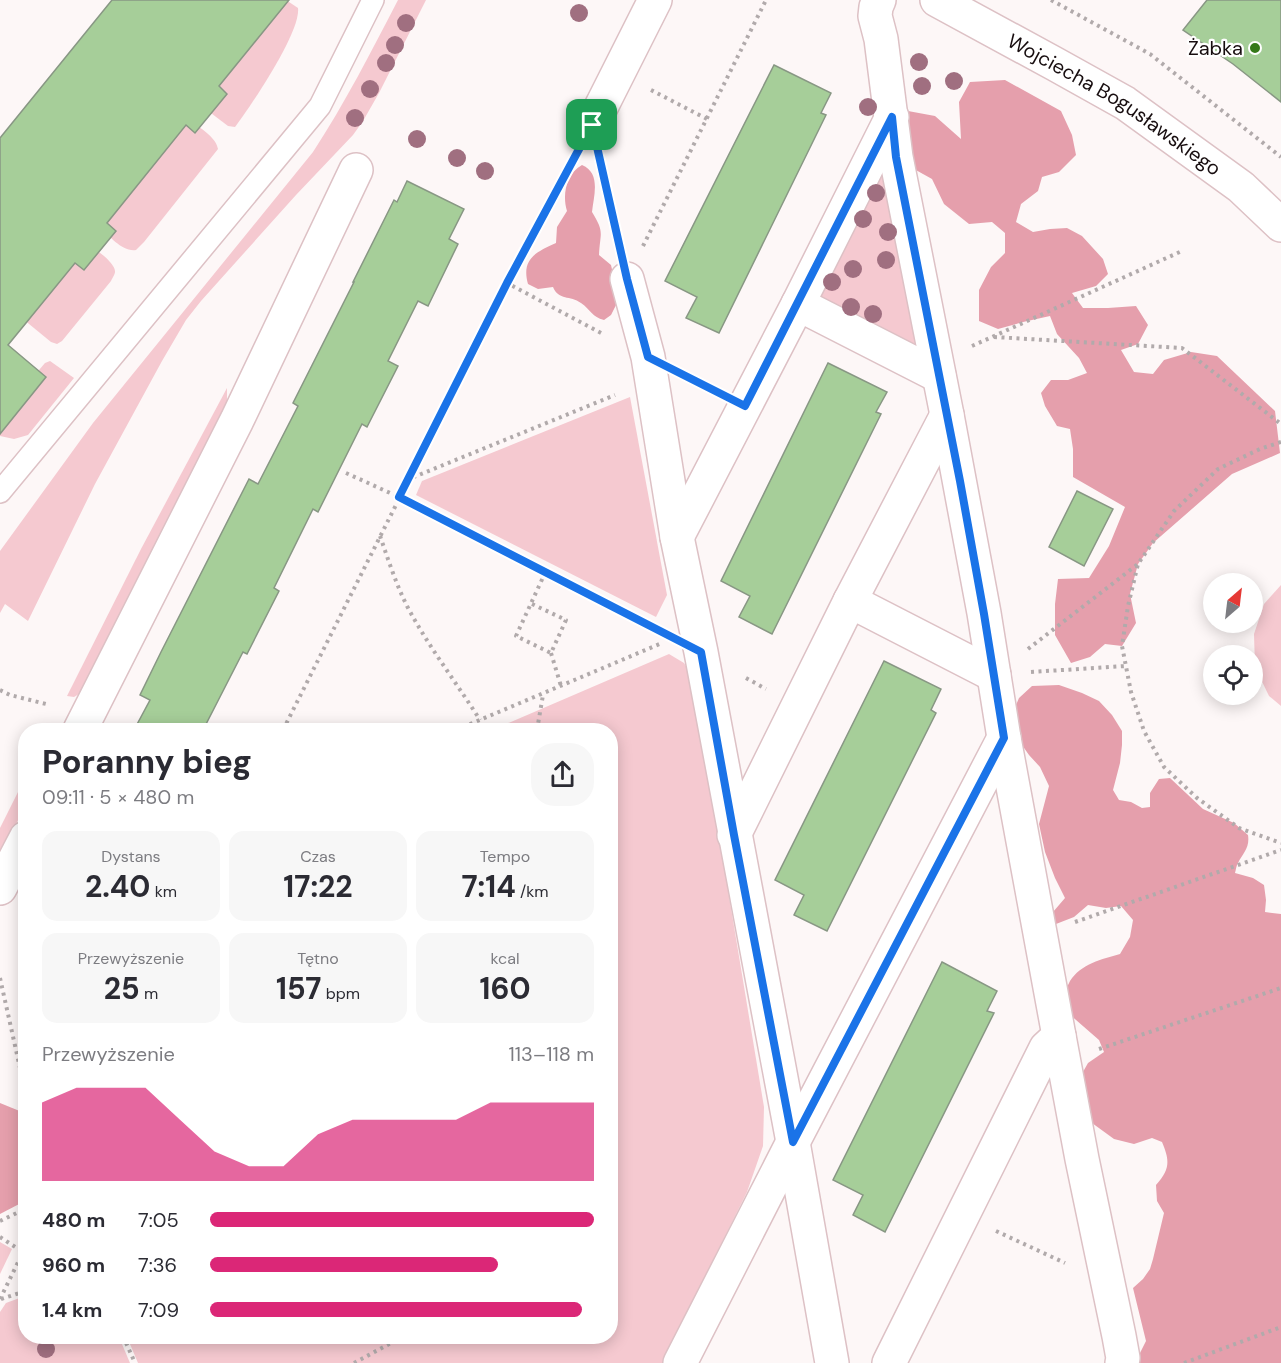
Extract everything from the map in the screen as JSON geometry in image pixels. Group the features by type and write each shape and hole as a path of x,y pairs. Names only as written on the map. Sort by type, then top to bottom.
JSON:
{"street":[{"path":"592,125 655,0"},
{"path":"879,0 875,16 881,39 896,157 947,415 1040,934 1082,1159 1119,1336 1122,1363"},
{"name":"Wojciecha Bogusławskiego","path":"937,0 1125,103 1241,187 1281,225"},
{"path":"677,537 892,117"},
{"path":"84,723 237,420 356,170"},
{"path":"627,279 650,369 677,537 687,645 734,835 793,1142 832,1363"},
{"path":"798,304 938,368"},
{"path":"734,835 850,602 947,415"},
{"path":"850,602 994,675"},
{"path":"680,1363 1004,738"},
{"path":"0,888 18,853"},
{"path":"889,1363 1046,1048 1062,1048"}],"lane":[{"path":"0,492 320,106 373,0"}],"path":[{"path":"627,279 766,0"},
{"path":"1051,0 1150,54 1281,157"},
{"path":"618,73 707,119"},
{"path":"592,125 627,279"},
{"path":"287,723 507,283 592,125"},
{"path":"938,368 994,337 1182,251"},
{"path":"507,283 650,369 745,406"},
{"path":"994,337 1182,348 1281,424"},
{"path":"409,479 650,369"},
{"path":"994,675 1138,564 1174,511 1218,469 1260,449 1281,442"},
{"path":"346,473 399,497 687,645 798,707"},
{"path":"380,535 407,606 480,720"},
{"path":"1138,564 1122,646 1131,692 1144,731 1164,767 1197,798 1239,828 1281,843"},
{"path":"546,573 516,636 551,653"},
{"path":"532,603 566,620 551,653 561,686"},
{"path":"473,723 561,686 687,645"},
{"path":"994,675 1126,666"},
{"path":"0,690 10,695 61,708 80,723"},
{"path":"538,723 543,694"},
{"path":"1040,934 1281,850"},
{"path":"0,978 18,1059"},
{"path":"1062,1048 1281,988"},
{"path":"0,1221 18,1212"},
{"path":"962,1216 1108,1282"},
{"path":"0,1237 18,1249"},
{"path":"0,1299 18,1264"},
{"path":"0,1299 18,1293"},
{"path":"1184,1363 1281,1327"},
{"path":"127,1344 135,1363"},
{"path":"354,1363 389,1344"}],"shaded area":[{"path":"286,0 298,8 292,34 242,117 235,127 228,126 195,101"},
{"path":"398,0 426,0 363,121 353,135 296,195 186,320 95,484 28,621 5,604 0,613 0,551 93,423 313,152 347,96"},
{"path":"1005,80 1061,111 1072,135 1076,155 1059,172 1042,177 1038,191 1021,204 1016,222 1033,232 1067,228 1082,236 1103,259 1108,274 1096,286 1072,293 1083,308 1136,306 1148,325 1138,344 1121,350 1134,372 1153,374 1164,360 1191,352 1217,356 1275,411 1280,453 1232,474 1153,543 1138,564 1130,594 1136,623 1122,646 1105,644 1090,657 1071,663 1055,635 1058,579 1089,578 1109,546 1125,507 1073,477 1070,429 1057,426 1045,406 1041,393 1051,380 1068,380 1087,373 1079,358 1057,334 1050,316 998,329 979,321 979,290 991,267 1005,253 1005,233 992,222 969,224 944,204 932,179 914,169 892,117 908,111 935,116 961,139 959,102 970,82"},
{"path":"182,115 208,134 218,149 144,242 136,250 126,249 100,228"},
{"path":"582,165 592,173 594,179 592,212 600,229 599,255 611,265 614,278 617,303 611,315 604,320 577,301 558,294 553,287 538,289 528,284 526,275 532,258 556,243 557,227 567,211 565,192 569,179"},
{"path":"886,170 919,342 915,347 824,302 819,295 876,174"},
{"path":"76,236 105,257 111,263 115,273 62,341 57,344 51,342 12,310"},
{"path":"50,361 74,378 28,435 14,439 0,436 0,416 45,363"},
{"path":"227,388 227,402 84,691 74,697 67,696 141,549"},
{"path":"630,397 667,595 656,617 416,495 422,481"},
{"path":"1281,585 1281,706 1269,696 1263,684 1263,645 1254,645 1254,633 1263,633 1264,604"},
{"path":"669,654 684,663 697,684 705,749 764,1107 763,1146 747,1192 662,1363 138,1363 130,1344 618,1344 618,723 508,723"},
{"path":"1059,685 1099,701 1122,731 1120,763 1113,790 1119,800 1131,802 1142,808 1150,807 1150,793 1159,779 1170,778 1203,809 1234,823 1248,835 1247,847 1237,864 1235,873 1253,878 1264,885 1265,912 1281,914 1281,1363 1135,1363 1146,1341 1133,1288 1150,1269 1153,1259 1164,1213 1157,1201 1156,1185 1164,1174 1167,1160 1162,1142 1152,1138 1134,1144 1114,1139 1092,1123 1083,1107 1079,1079 1088,1063 1104,1052 1099,1040 1068,1013 1063,999 1070,981 1080,970 1092,963 1120,954 1130,937 1133,920 1121,906 1106,908 1088,905 1074,917 1056,924 1053,912 1065,898 1045,852 1039,824 1049,786 1040,767 1017,738 1013,712 1019,698 1032,686"},
{"path":"18,792 18,820 0,857 0,828"},
{"path":"0,1103 18,1110 18,1205 0,1214"},
{"path":"0,1242 12,1249 0,1274"},
{"path":"18,1299 18,1344 122,1344 130,1363 0,1363 0,1312 6,1303"}],"building":[{"path":"112,0 289,0 219,86 227,94 195,133 186,125 107,223 116,231 84,270 75,263 8,345 46,377 0,434 0,138"},
{"path":"1207,0 1281,0 1281,102 1233,64 1183,30"},
{"path":"774,65 831,93 821,113 826,115 719,333 686,318 697,297 665,281"},
{"path":"407,181 464,209 449,239 458,244 428,306 418,301 388,361 398,366 367,427 362,424 318,512 313,509 274,588 279,591 247,654 243,652 207,723 138,723 150,700 140,695 161,652 249,479 258,484 298,406 293,403 394,200 397,202"},
{"path":"828,363 887,392 876,412 881,414 772,634 739,617 750,596 721,581"},
{"path":"1077,491 1113,509 1084,566 1049,547"},
{"path":"884,661 941,689 931,710 936,713 827,931 794,915 804,895 775,880"},
{"path":"942,962 997,991 987,1011 994,1013 885,1232 853,1215 863,1195 833,1180"}],"place":[{"name":"Żabka","path":"1255,48"}],"route":[{"path":"892,117 896,157 960,481 1004,738 793,1142 701,652 399,497 507,283 592,125 627,279 648,357 745,406 892,117"}]}
